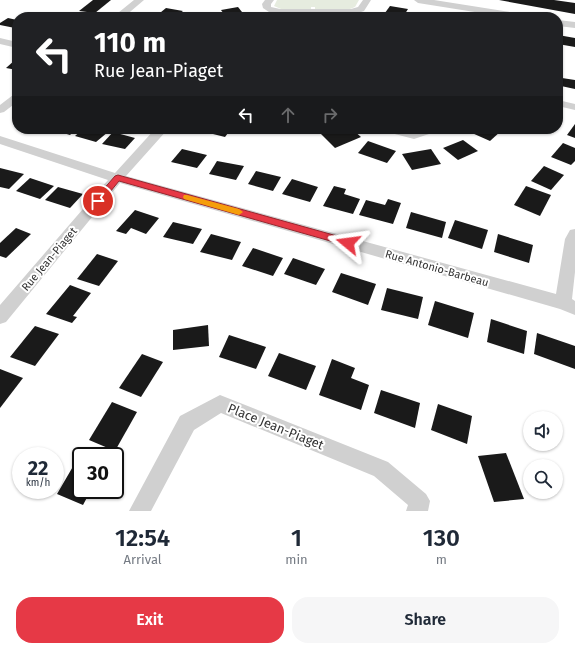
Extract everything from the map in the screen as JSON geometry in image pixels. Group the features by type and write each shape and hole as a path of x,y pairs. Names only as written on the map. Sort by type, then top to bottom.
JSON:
{"street":[{"path":"124,12 140,0"},
{"path":"270,0 266,4 267,8 272,11 352,12 361,9 367,0"},
{"path":"418,0 492,12"},
{"path":"563,24 575,25"},
{"path":"0,41 12,44"},
{"path":"0,110 12,101"},
{"path":"563,104 575,107"},
{"name":"Rue Jean-Piaget","path":"0,318 118,178 158,134"},
{"name":"Rue Antonio-Barbeau","path":"0,140 118,178 569,306"},
{"path":"569,306 572,239 575,234"},
{"name":"Place Jean-Piaget","path":"140,511 187,423 220,404 381,468 419,501 417,511"}],"shaded area":[{"path":"277,0 359,0 355,7 350,9 315,9 315,7 311,7 311,9 281,9 274,6"}],"building":[{"path":"93,0 111,0 96,12 79,11"},
{"path":"499,0 554,0 575,3 575,14"},
{"path":"390,6 408,9 406,12 386,12"},
{"path":"238,7 242,12 222,12 221,10"},
{"path":"166,8 183,11 182,12 161,12"},
{"path":"8,18 12,19 12,27 0,25 0,23"},
{"path":"563,36 575,38 575,47 563,45"},
{"path":"12,63 12,69 6,68"},
{"path":"563,78 575,80 575,89 563,86"},
{"path":"575,124 575,138 567,135"},
{"path":"77,134 106,134 96,142 75,136"},
{"path":"111,134 120,134 135,138 125,149 102,144"},
{"path":"213,134 227,134 225,137"},
{"path":"321,134 358,134 361,137 335,148"},
{"path":"474,134 498,134 490,141"},
{"path":"463,140 478,151 458,160 443,148"},
{"path":"368,141 396,151 387,163 358,153"},
{"path":"563,143 575,148 575,161 571,165 551,157"},
{"path":"182,149 207,155 197,168 171,162"},
{"path":"431,149 441,164 412,170 402,154"},
{"path":"217,161 244,166 236,180 209,174"},
{"path":"544,166 564,175 551,190 531,181"},
{"path":"0,168 24,174 9,189 0,187"},
{"path":"256,171 281,177 273,191 248,184"},
{"path":"30,178 54,186 40,199 16,191"},
{"path":"292,179 318,187 310,202 282,194"},
{"path":"334,186 346,189 344,194 360,199 353,214 323,206"},
{"path":"526,186 551,195 540,216 514,205"},
{"path":"58,187 83,194 70,208 45,200"},
{"path":"388,199 401,203 393,224 359,215 366,200 385,205"},
{"path":"135,210 159,218 146,234 131,228 126,234 116,231"},
{"path":"411,212 446,222 442,238 406,228"},
{"path":"455,220 488,230 482,249 448,238"},
{"path":"173,222 202,229 193,244 163,237"},
{"path":"16,228 31,234 6,258 0,256 0,243"},
{"path":"211,234 241,242 232,260 200,252"},
{"path":"498,234 533,245 529,263 494,252"},
{"path":"253,248 283,258 273,276 242,266"},
{"path":"97,254 118,261 99,286 77,279"},
{"path":"293,258 325,269 316,285 284,274"},
{"path":"341,273 376,284 368,305 332,292"},
{"path":"70,285 91,293 73,316 77,317 72,323 46,314"},
{"path":"387,288 423,297 418,319 381,310"},
{"path":"435,301 474,313 468,338 428,325"},
{"path":"491,319 527,331 524,354 487,342"},
{"path":"208,325 209,346 173,350 173,330"},
{"path":"35,326 59,334 35,366 10,357"},
{"path":"537,333 575,346 575,369 534,354"},
{"path":"229,335 266,347 256,369 219,357"},
{"path":"279,353 316,366 306,390 268,376"},
{"path":"142,354 163,362 141,397 119,388"},
{"path":"332,359 355,368 351,378 369,385 361,410 319,395"},
{"path":"0,369 23,378 0,408"},
{"path":"381,390 420,403 415,428 374,413"},
{"path":"112,402 137,412 117,447 106,447 89,440"},
{"path":"438,404 472,416 467,444 431,430"},
{"path":"506,453 524,499 494,502 478,456"},
{"path":"72,468 72,499 86,499 83,505 64,497 64,482"}],"slow traffic":[{"path":"187,197 239,212"}],"route":[{"path":"98,201 118,178 348,243"}]}
